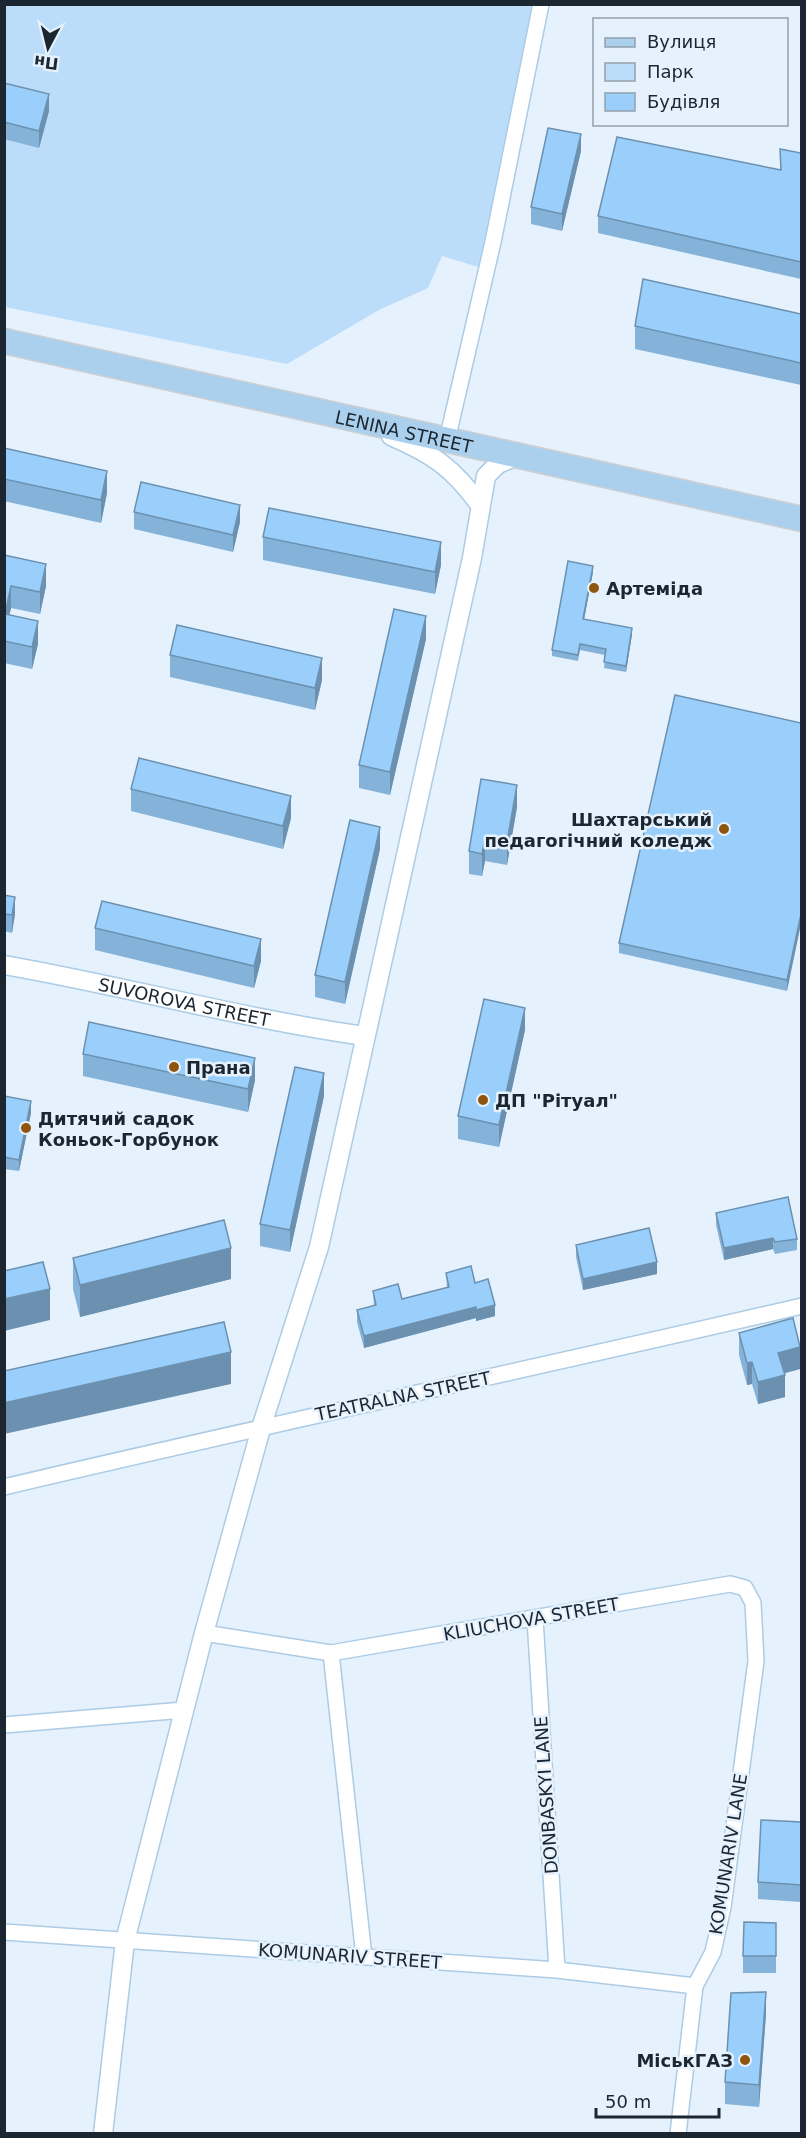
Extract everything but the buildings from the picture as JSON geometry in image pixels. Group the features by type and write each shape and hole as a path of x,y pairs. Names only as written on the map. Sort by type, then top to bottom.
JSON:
{"main road":[{"name":"LENINA STREET","path":"4,341 359,423 519,455 801,519"}],"street":[{"path":"447,440 493,242 541,4"},
{"path":"359,423 420,448 442,462 461,480 480,505"},
{"path":"103,2133 125,1941 204,1633 262,1425 318,1247 472,558 486,476 498,464 519,455"},
{"name":"SUVOROVA STREET","path":"4,965 81,978 296,1026 365,1036"},
{"name":"TEATRALNA STREET","path":"4,1487 262,1425 579,1358 801,1306"},
{"name":"KLIUCHOVA STREET","path":"204,1633 331,1653 730,1584"},
{"name":"KOMUNARIV LANE","path":"678,2133 695,1986 713,1952 723,1907 756,1661 753,1603 745,1588 730,1584"},
{"name":"DONBASKYI LANE","path":"535,1619 557,1970"},
{"path":"331,1653 364,1957"},
{"path":"4,1725 184,1710"},
{"name":"KOMUNARIV STREET","path":"4,1932 557,1970 695,1986"}],"green space":[{"path":"4,5 543,5 488,270 442,256 428,288 379,310 287,364 5,307"}],"place":[{"name":"Артеміда","path":"594,588"},
{"name":"Шахтарський педагогічний коледж","path":"724,829"},
{"name":"Прана","path":"174,1067"},
{"name":"ДП \"Рітуал\"","path":"483,1100"},
{"name":"Дитячий садок Коньок-Горбунок","path":"26,1128"},
{"name":"МіськГАЗ","path":"745,2060"}]}
